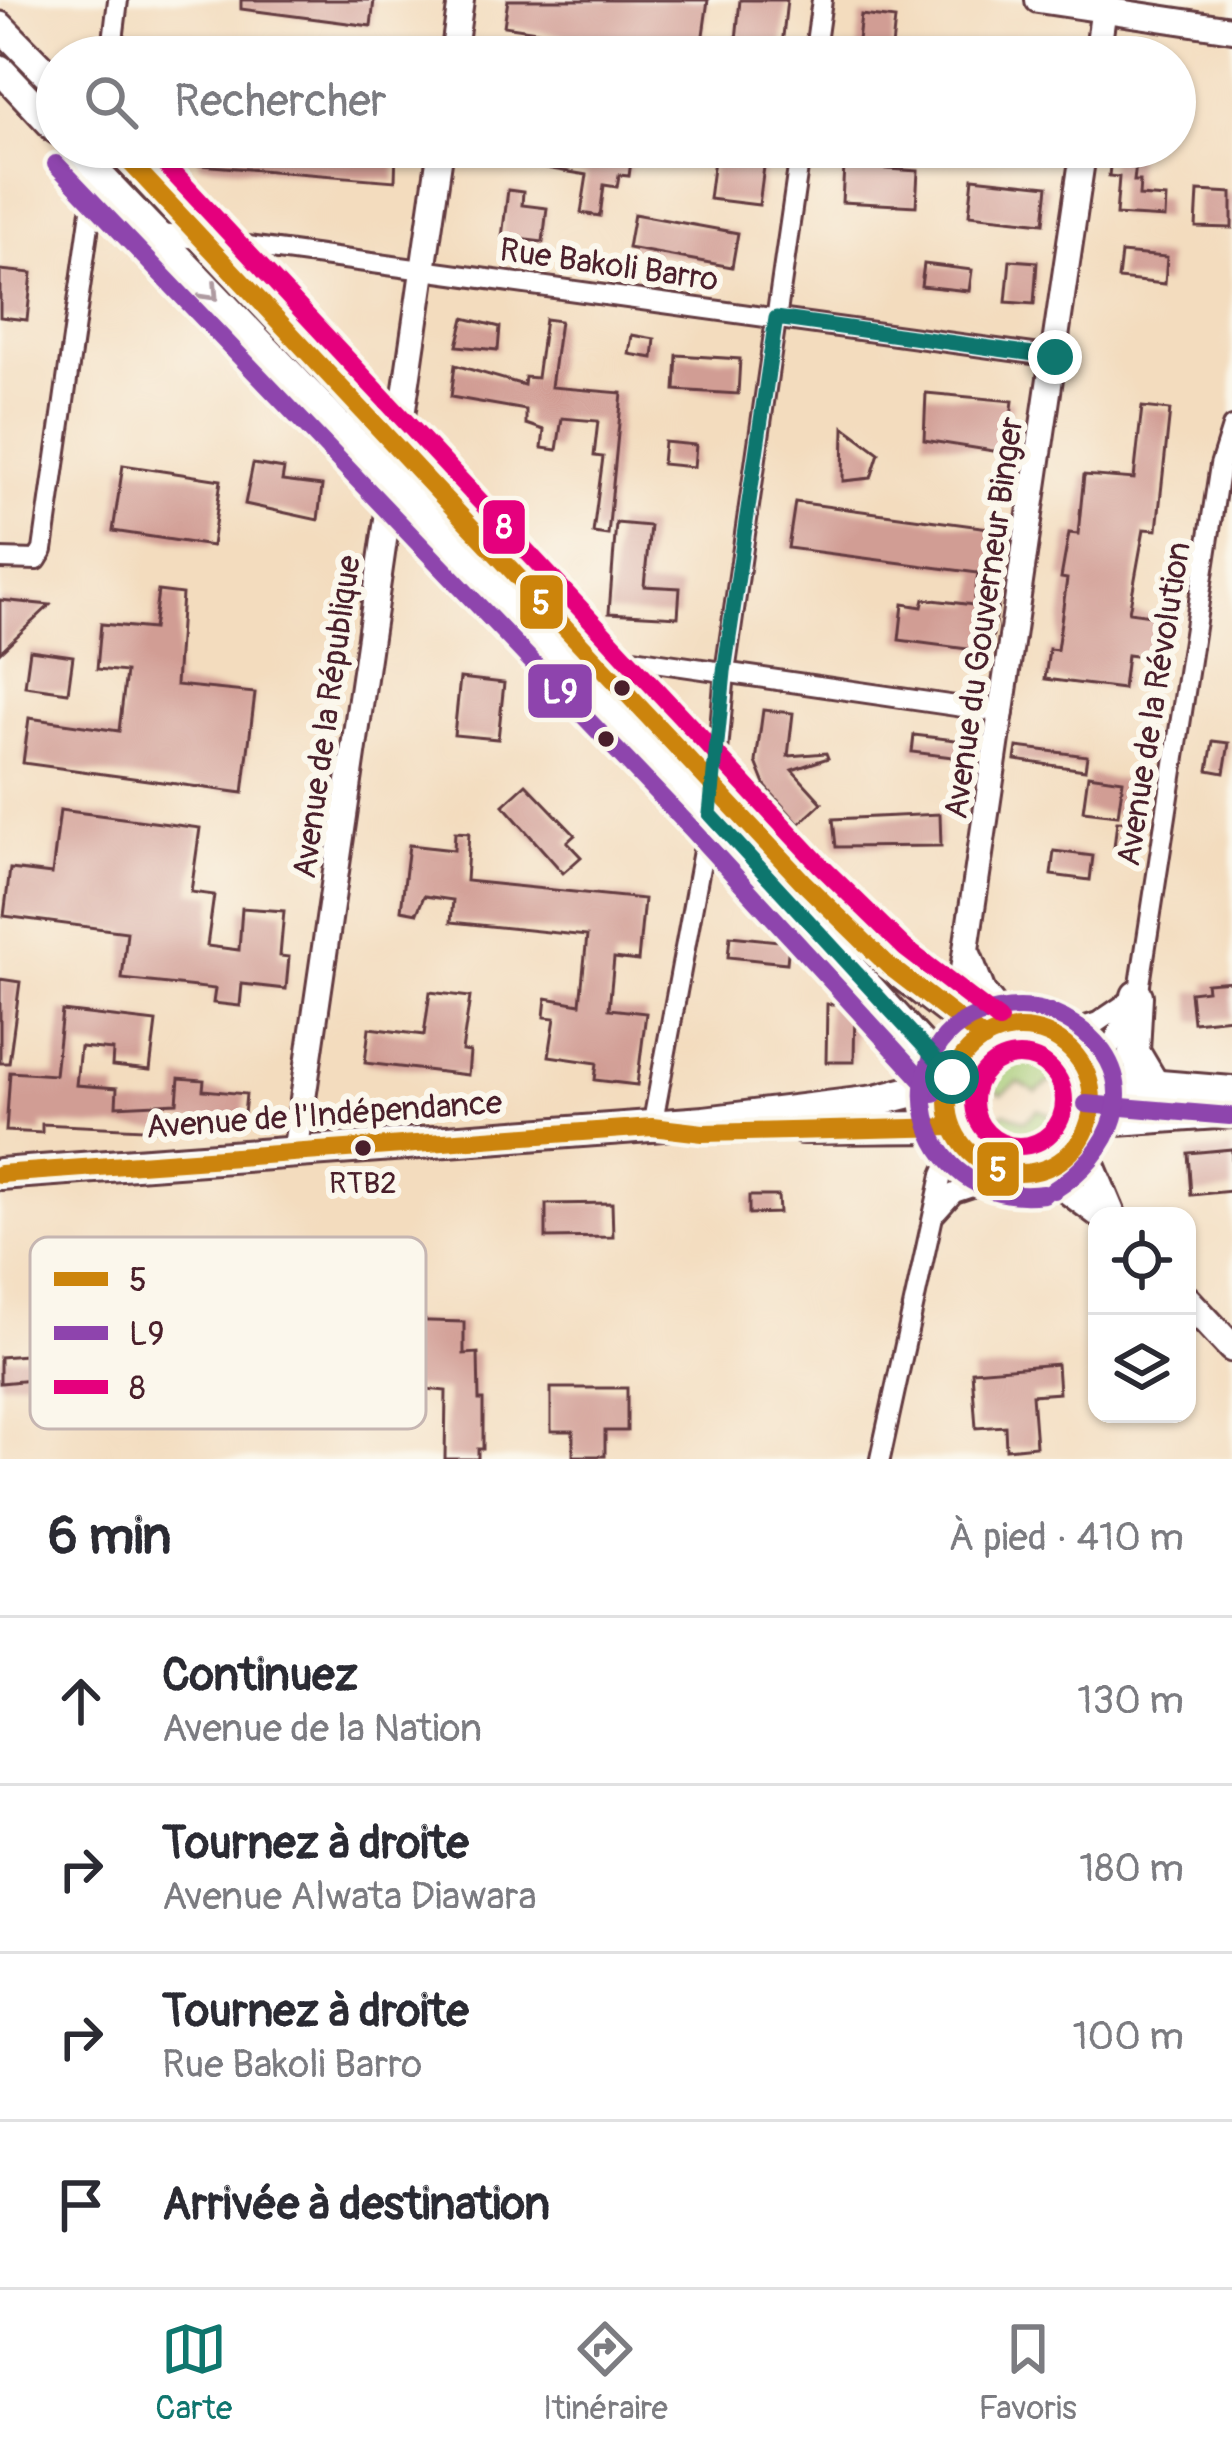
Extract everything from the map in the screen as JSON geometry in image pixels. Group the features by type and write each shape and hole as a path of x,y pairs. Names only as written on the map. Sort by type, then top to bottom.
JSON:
{"highway":[{"path":"1138,993 1134,1052 1153,1084"},
{"path":"989,1029 1052,1037 1072,1053 1088,1078 1084,1131 1063,1159 1027,1171 975,1157 955,1132 944,1081 989,1029"},
{"path":"1088,1078 1232,1092"},
{"name":"Avenue de l'Indépendance","path":"0,1174 652,1126 875,1100 944,1081"},
{"path":"1084,1131 1232,1112"},
{"name":"Avenue de l'Indépendance","path":"652,1126 703,1133 955,1132"}],"main road":[{"path":"0,26 36,63"},
{"path":"0,69 36,108"},
{"path":"105,168 154,232 551,647 889,965 989,1029"},
{"path":"135,168 582,652 713,800 944,1081"},
{"path":"1084,1131 1105,1207"},
{"path":"1027,1171 1092,1207"},
{"path":"1196,1310 1232,1348"}],"street":[{"path":"114,36 118,0"},
{"path":"456,36 461,0"},
{"path":"817,36 822,0"},
{"path":"1038,0 1105,5 1232,28"},
{"path":"1100,36 1105,5"},
{"path":"0,559 37,560 43,550 97,168"},
{"name":"Avenue de la République","path":"295,1154 438,168"},
{"path":"652,1126 713,800 724,672 798,168"},
{"name":"Avenue du Gouverneur Binger","path":"989,1029 963,970 969,956 1081,168"},
{"name":"Rue Bakoli Barro","path":"154,232 1055,357"},
{"name":"Avenue de la Révolution","path":"1088,1078 1138,993 1220,465 1232,427"},
{"path":"551,647 1004,712"},
{"path":"969,956 989,1029"},
{"path":"1052,1037 1097,1022 1127,1006 1138,993"},
{"path":"880,1459 929,1227 955,1132"},
{"path":"929,1227 953,1193 1027,1171"}],"green space":[{"path":"1035,1057 1060,1075 1036,1092 1018,1082 1002,1094 980,1080 1000,1060"},
{"path":"1039,1109 1063,1122 1044,1143 1008,1146 983,1130 1005,1112 1025,1121"}],"building":[{"path":"241,0 374,0 371,26 241,9"},
{"path":"508,0 708,0 703,36 569,36 504,26"},
{"path":"740,0 787,0 783,36 736,36"},
{"path":"861,15 895,19 893,36 858,36"},
{"path":"236,168 395,168 395,181"},
{"path":"546,168 630,168 629,176 619,175 617,187 604,185 600,216 581,213 587,175"},
{"path":"713,168 764,168 759,205 709,199"},
{"path":"844,168 918,171 916,206 842,202"},
{"path":"1110,168 1136,168 1139,196 1166,198 1165,218 1116,215 1119,177 1109,176"},
{"path":"973,178 1048,186 1044,223 969,215"},
{"path":"508,190 523,192 522,205 547,208 543,242 502,237"},
{"path":"1198,191 1232,193 1232,228 1196,227"},
{"path":"634,214 738,233 732,267 628,248"},
{"path":"1121,253 1167,257 1165,284 1118,279"},
{"path":"1010,260 1037,262 1034,304 1006,302"},
{"path":"924,264 972,270 969,291 921,286"},
{"path":"0,270 32,273 27,320 0,317"},
{"path":"464,318 500,327 498,350 457,346"},
{"path":"545,319 560,321 551,387 622,393 608,535 593,533 603,457 594,456 598,421 562,418 557,450 542,448 544,430 526,424 526,410 451,397 455,365 524,385 525,377 537,378"},
{"path":"632,335 655,339 653,358 629,354"},
{"path":"677,355 740,359 738,394 675,390"},
{"path":"926,393 1013,401 1006,453 924,440"},
{"path":"1142,407 1170,410 1157,530 1144,529 1129,612 1158,616 1152,658 1127,655 1123,689 1045,679 1049,649 1057,650 1067,579 1061,578 1069,533 1078,534 1084,475 1134,479"},
{"path":"844,427 879,453 871,478 843,481"},
{"path":"664,442 696,445 694,467 662,464"},
{"path":"253,464 284,469 282,481 322,486 318,520 245,504"},
{"path":"123,465 221,480 212,546 113,531"},
{"path":"795,502 1011,531 990,652 899,640 903,604 922,607 924,599 974,605 978,573 788,548"},
{"path":"616,523 650,526 644,586 680,588 678,617 609,613"},
{"path":"158,591 182,594 176,685 255,693 243,793 23,763 29,718 119,731 126,672 97,669 101,624 153,629"},
{"path":"0,600 50,605 0,652"},
{"path":"30,650 73,656 68,692 25,686"},
{"path":"460,678 504,683 498,739 454,735"},
{"path":"763,710 793,713 788,756 826,753 828,758 792,770 822,803 799,824 766,787 756,762"},
{"path":"914,735 980,743 977,760 912,752"},
{"path":"1213,741 1229,743 1224,773 1208,770"},
{"path":"1017,747 1087,756 1085,770 1015,760"},
{"path":"1088,775 1123,780 1118,815 1083,811"},
{"path":"526,784 575,835 567,842 581,857 563,873 503,805"},
{"path":"60,810 200,828 191,892 214,895 207,946 239,950 242,908 284,911 280,956 289,957 286,989 242,984 240,1006 213,1003 215,989 122,979 127,932 4,916 10,869 52,874"},
{"path":"940,814 941,846 836,847 833,819"},
{"path":"1117,821 1134,822 1131,850 1114,848"},
{"path":"455,832 469,833 466,881 644,899 638,961 614,958 609,1009 646,1013 637,1085 595,1080 597,1063 549,1056 555,1018 544,1017 546,998 580,1004 587,936 451,922 453,900 424,896 417,913 401,910 409,845 454,850"},
{"path":"1054,851 1093,856 1090,880 1051,875"},
{"path":"730,936 789,942 787,963 728,957"},
{"path":"0,979 20,982 9,1063 0,1063"},
{"path":"1232,981 1232,1018 1193,1022 1190,992 1207,990 1206,983"},
{"path":"430,992 470,997 462,1051 470,1052 468,1075 365,1063 369,1028 424,1035"},
{"path":"827,1004 855,1004 854,1062 826,1062"},
{"path":"62,1011 156,1022 150,1070 112,1066 113,1050 80,1047 76,1085 117,1088 116,1106 177,1103 179,1078 204,1080 203,1090 246,1094 243,1125 162,1118 163,1130 42,1124 42,1133 6,1131 10,1072 55,1075"},
{"path":"1232,1149 1232,1191 1191,1195 1188,1153"},
{"path":"749,1196 778,1196 779,1213 749,1214"},
{"path":"612,1203 613,1237 546,1238 546,1204"},
{"path":"426,1321 464,1322 464,1354 478,1353 483,1449 478,1449 478,1459 445,1459 446,1391 426,1389"},
{"path":"30,1355 30,1380 0,1383 0,1357"},
{"path":"1057,1364 1059,1393 1032,1395 1036,1446 1006,1449 1005,1426 976,1428 972,1371"},
{"path":"551,1388 627,1388 627,1431 605,1431 605,1456 573,1456 573,1431 551,1431"}],"transit line":[{"name":"L9","path":"60,168 692,829 934,1093"},
{"name":"5","path":"136,168 803,882 889,966 984,1039"},
{"name":"8","path":"169,168 820,865 905,948 999,1020"},
{"name":"L9","path":"1044,1194 999,1192 964,1176 940,1149 926,1117 925,1082 936,1050 960,1025 998,1010 1033,1009 1074,1025 1103,1052 1114,1074 1114,1117 1091,1158 1054,1190"},
{"name":"5","path":"1020,1029 1047,1035 1071,1050 1086,1074 1092,1101 1086,1128 1071,1152 1047,1167 1020,1173 993,1167 969,1152 954,1128 948,1101 954,1074 969,1050 993,1035 1020,1029"},
{"name":"8","path":"1019,1056 1036,1059 1051,1069 1061,1084 1064,1101 1061,1118 1051,1133 1036,1143 1019,1146 1002,1143 987,1133 977,1118 974,1101 977,1084 987,1069 1002,1059 1019,1056"},
{"name":"L9","path":"1086,1104 1230,1116"},
{"name":"5","path":"0,1174 652,1127 703,1133 952,1127"}],"place":[{"name":"RTB2","path":"363,1148"}],"route":[{"path":"952,1077 710,814 724,672 776,318 1055,357"}]}
